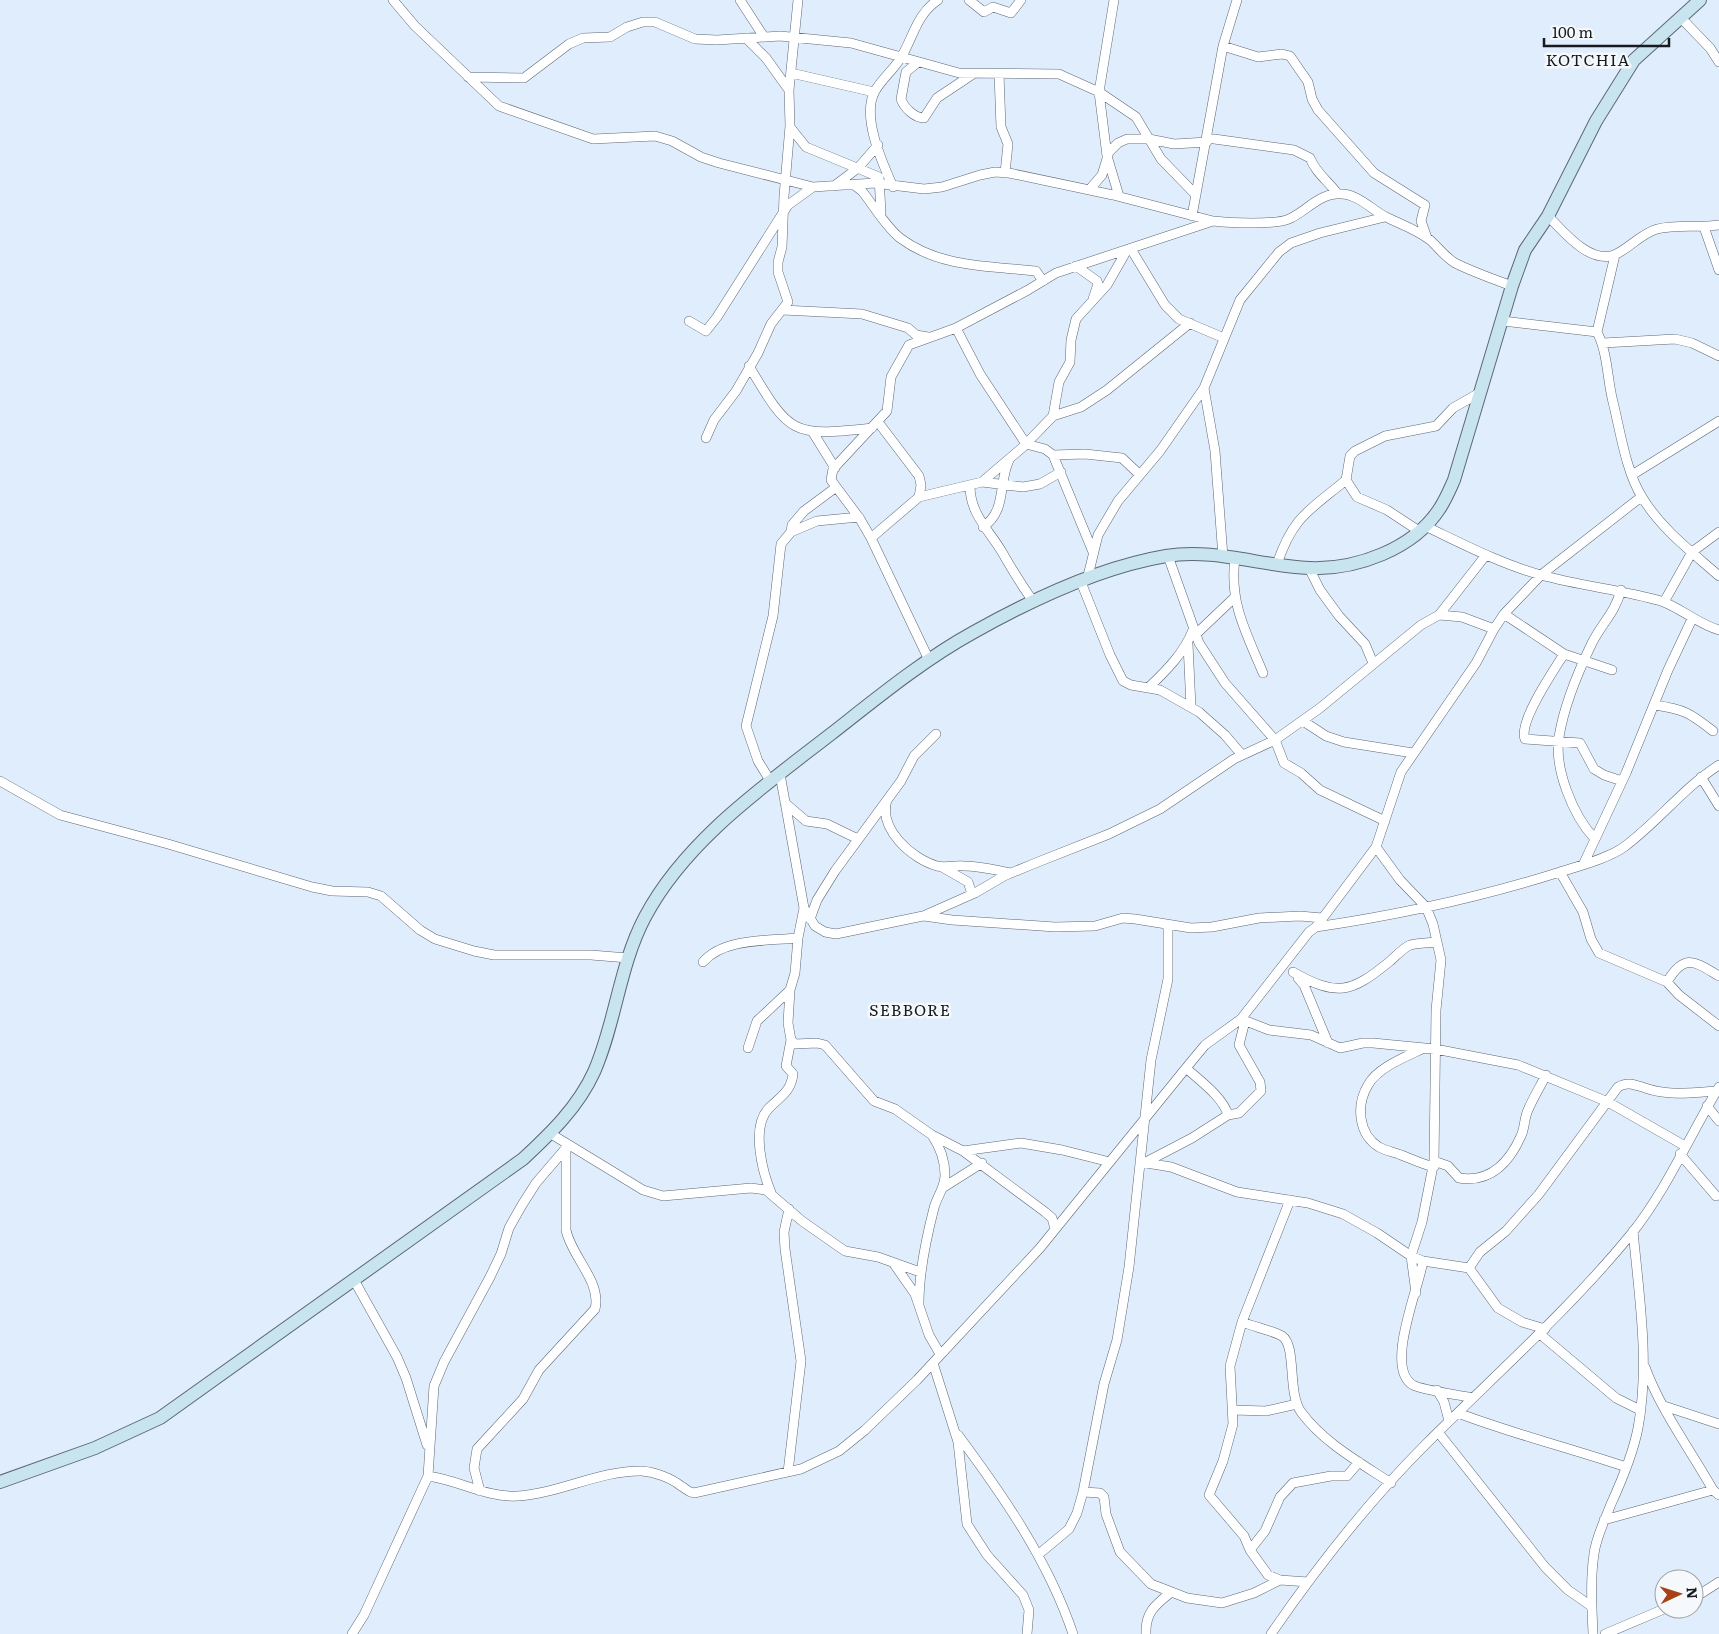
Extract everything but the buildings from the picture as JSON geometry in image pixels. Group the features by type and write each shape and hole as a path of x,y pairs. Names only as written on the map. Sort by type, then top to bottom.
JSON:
{"main road":[{"path":"0,1482 95,1448 160,1418 523,1159 551,1134 570,1111 594,1071 628,958 642,922 671,876 707,835 775,778 848,720 929,660 973,632 1033,601 1140,562 1168,556 1202,554 1309,568 1341,566 1362,562 1384,553 1422,529 1440,508 1454,480 1482,392 1512,286 1525,250 1548,216 1596,121 1634,60 1682,19 1700,0"}],"street":[{"path":"393,0 415,26 499,106 568,128 580,135 593,139 655,136 672,141 710,160 814,188 880,184 924,189 942,187 980,175 1005,173 1090,189 1213,221 1288,220 1324,196 1337,193 1351,196 1368,204 1385,217 1410,226 1427,238 1442,255 1457,264 1512,286"},
{"path":"740,0 764,37"},
{"path":"706,438 714,420 736,391 771,324 788,302 778,272 790,126 789,90 798,0"},
{"path":"893,186 878,145 869,107 874,92 901,58 917,23 927,7 938,0"},
{"path":"969,0 984,12 992,7 1011,13 1021,0"},
{"path":"1114,0 1100,92 1108,156 1119,196"},
{"path":"1192,216 1223,46 1237,0"},
{"path":"1682,19 1710,48 1719,62"},
{"path":"468,77 524,78 544,61 576,41 593,36 610,37 627,27 643,22 655,22 695,39 793,37 851,43 917,63 959,73 1059,74 1100,92 1136,118 1161,159 1196,195"},
{"path":"746,38 766,58 789,90"},
{"path":"1223,46 1258,57 1282,54 1290,56 1308,82 1312,99 1318,110 1374,173 1425,206 1421,221 1427,238"},
{"path":"917,63 906,72 901,99 912,114 921,119 931,110 937,98 973,74"},
{"path":"791,73 874,92"},
{"path":"999,74 1001,127 1008,144 1005,173"},
{"path":"790,126 806,147 879,177 878,196 881,216"},
{"path":"1090,189 1102,175 1112,148 1127,139 1149,139 1174,144 1207,140 1294,150 1310,158 1316,172 1337,193"},
{"path":"834,186 858,168 878,145"},
{"path":"854,185 862,191 900,238 936,256 962,264 1036,271 1043,281"},
{"path":"688,321 706,331 717,317 788,205 814,188"},
{"path":"1548,216 1583,250 1605,256 1615,255 1639,237 1658,229 1719,225"},
{"path":"1242,756 1225,735 1191,707 1160,690 1131,685 1123,681 1110,655 1084,581 1098,535 1118,501 1160,451 1204,388 1240,300 1279,252 1291,243 1320,233 1385,217"},
{"path":"929,660 871,538 858,517 835,488 830,473 887,411 892,377 909,345 956,328 1056,273 1213,221"},
{"path":"1704,227 1719,270"},
{"path":"1129,250 1165,305 1180,318 1224,338"},
{"path":"1053,416 1059,382 1070,362 1074,322 1091,304 1117,270 1129,250"},
{"path":"1615,255 1597,332 1603,343 1612,400 1632,475 1641,497 1665,527 1719,576"},
{"path":"1076,266 1097,280 1098,284 1091,304"},
{"path":"783,310 862,314 908,328 916,335 928,337"},
{"path":"1503,321 1597,332"},
{"path":"871,538 919,497 955,490 982,482 1026,444 1053,416 1081,406 1107,390 1190,323"},
{"path":"956,328 980,374 1026,444 1045,449 1053,455 1093,552"},
{"path":"1603,343 1675,339 1692,343 1719,356"},
{"path":"749,366 782,417 795,427 834,433 875,425"},
{"path":"1204,388 1234,598 1243,626 1263,672"},
{"path":"1277,564 1289,532 1311,507 1346,480 1350,456 1355,451 1385,436 1436,426 1453,408 1482,392"},
{"path":"1632,475 1717,422 1719,433"},
{"path":"875,425 919,476 921,485 919,497"},
{"path":"812,431 834,468"},
{"path":"1053,455 1085,454 1118,457 1126,461 1140,476"},
{"path":"983,527 998,512 1003,485 1002,477 1010,457"},
{"path":"982,482 1023,487 1040,484 1061,472"},
{"path":"1346,480 1358,497 1422,529 1541,575 1621,590 1664,602 1692,619 1719,630"},
{"path":"970,486 970,499"},
{"path":"835,488 804,511 792,525 791,532 782,544 774,616 746,726 758,761 775,778 785,803 804,908 815,926 825,932 836,934 924,916 972,894 1011,873 1109,834 1160,809 1242,756 1275,740 1303,721 1421,625 1439,615 1486,554"},
{"path":"955,490 962,492 970,499 983,527 1000,549 1018,583 1033,601"},
{"path":"428,1476 480,1491 520,1496 613,1475 643,1471 659,1475 682,1486 688,1492 694,1493 788,1472 819,1462 839,1451 890,1409 1055,1229 1205,1046 1243,1020 1376,847 1401,772 1476,663 1504,614 1541,575 1641,497"},
{"path":"791,532 817,521 858,517"},
{"path":"1664,602 1692,552 1719,532"},
{"path":"1168,556 1194,632 1224,682 1275,740 1284,763 1301,773 1316,787 1385,820"},
{"path":"1309,568 1320,590 1339,616 1365,644 1373,663"},
{"path":"1594,838 1583,826 1571,801 1562,768 1559,743 1563,720 1584,661 1593,642 1616,608 1621,590"},
{"path":"1148,688 1188,644 1194,632 1234,598"},
{"path":"1504,614 1564,654 1612,670"},
{"path":"1439,615 1462,617 1494,629"},
{"path":"1583,865 1622,781 1692,619"},
{"path":"1188,644 1191,707"},
{"path":"1564,654 1530,711 1523,735 1525,739 1559,743 1580,743 1594,769 1604,775 1622,781"},
{"path":"1654,705 1681,709 1691,713 1713,731"},
{"path":"1303,721 1326,736 1344,742 1414,753"},
{"path":"810,919 827,884 901,781 914,756 936,734"},
{"path":"1316,927 1380,918 1521,884 1583,865 1623,848 1701,777 1719,765"},
{"path":"1701,777 1719,806"},
{"path":"0,781 60,815 168,844 312,887 340,892 368,892 381,896 420,930 450,946 494,955 591,955 628,958"},
{"path":"887,799 886,813 898,841 927,861 942,866 968,882 972,894"},
{"path":"785,803 806,820 827,824 858,839"},
{"path":"1376,847 1400,880 1426,907 1441,960 1435,1049 1434,1164 1422,1222 1411,1256 1413,1286 1416,1293"},
{"path":"942,866 977,867 1011,873"},
{"path":"1560,872 1583,912 1591,939 1599,953 1667,982 1678,995 1719,1026"},
{"path":"772,1196 766,1180 759,1139 765,1113 786,1093 792,1081 793,1074 786,1066 791,1040 788,1023 790,990 795,973 798,938 804,908"},
{"path":"924,916 1028,926 1095,926 1123,918 1168,925 1205,928 1259,918 1300,916 1322,918"},
{"path":"1038,1554 1069,1529 1083,1492 1092,1440 1120,1322 1143,1162 1143,1123 1148,1099 1151,1060 1168,978 1168,925"},
{"path":"703,962 709,954 724,947 798,938"},
{"path":"1293,972 1323,986 1340,990 1349,989 1377,972 1410,945 1437,942"},
{"path":"1667,982 1680,965 1689,962 1704,965 1719,976"},
{"path":"1284,965 1304,985 1328,1043"},
{"path":"748,1048 757,1021 790,990"},
{"path":"1143,1162 1228,1115 1239,1113 1261,1091 1260,1082 1239,1045 1243,1020"},
{"path":"1243,1020 1269,1030 1311,1035 1340,1048 1363,1043 1435,1049 1518,1065 1608,1102 1685,1146"},
{"path":"791,1040 795,1044 817,1043 825,1045 874,1101 895,1108 932,1135 982,1163 1052,1218 1062,1220"},
{"path":"1422,1048 1382,1071 1368,1084 1360,1114 1363,1128 1371,1141 1379,1146 1422,1164 1448,1166 1459,1178 1480,1178 1495,1172 1504,1164 1522,1135 1528,1110 1546,1076"},
{"path":"1186,1068 1212,1093 1228,1115"},
{"path":"1468,1268 1480,1252 1506,1231 1539,1194 1618,1087 1624,1083 1680,1094 1718,1089"},
{"path":"1271,1634 1308,1582 1391,1483 1449,1421 1542,1332 1590,1282 1633,1231 1718,1089"},
{"path":"1707,1106 1719,1121"},
{"path":"551,1134 566,1146 643,1190 663,1196 751,1188 766,1190 845,1251 878,1257 920,1272"},
{"path":"918,1304 920,1272 934,1206 944,1187 944,1164 940,1148 932,1135"},
{"path":"963,1151 1021,1143 1062,1150 1110,1162"},
{"path":"352,1634 364,1615 428,1476 434,1386 444,1362 490,1277 501,1254 509,1228 522,1204 536,1183 566,1146"},
{"path":"480,1491 474,1468 477,1449 523,1399 539,1370 595,1309 597,1300 576,1252 568,1243 566,1230 566,1146"},
{"path":"1680,1154 1716,1196"},
{"path":"1143,1162 1171,1167 1237,1192 1290,1200 1343,1214 1411,1256 1423,1261 1468,1268 1498,1308 1542,1332 1616,1398 1640,1410"},
{"path":"944,1187 982,1163"},
{"path":"1290,1200 1242,1322 1230,1366 1233,1410 1229,1441 1209,1495 1244,1536 1250,1550 1268,1574 1280,1580 1308,1582"},
{"path":"788,1472 801,1362 785,1249 784,1232 789,1209"},
{"path":"1052,1218 1055,1229"},
{"path":"1593,1634 1594,1553 1604,1520 1626,1467 1638,1429 1640,1410 1643,1362 1633,1231"},
{"path":"1423,1261 1401,1346 1401,1366 1410,1384 1420,1389 1437,1390 1473,1398"},
{"path":"894,1264 915,1294 929,1335 940,1354"},
{"path":"354,1280 406,1378 429,1450"},
{"path":"1242,1322 1282,1336 1289,1344 1292,1393 1297,1404 1316,1429 1359,1462 1391,1483"},
{"path":"933,1362 958,1442 962,1463 967,1524 987,1555 1024,1595 1030,1610 1027,1634"},
{"path":"1604,1520 1716,1493 1651,1383 1643,1362"},
{"path":"1437,1390 1444,1402 1449,1421"},
{"path":"1233,1410 1266,1411 1297,1404"},
{"path":"1664,1406 1719,1424"},
{"path":"1458,1413 1507,1431 1558,1444 1626,1467"},
{"path":"953,1429 999,1490 1038,1554 1074,1634"},
{"path":"1438,1432 1545,1567 1568,1590 1592,1606"},
{"path":"1250,1550 1265,1531 1280,1497 1293,1483 1331,1476 1347,1476 1359,1462"},
{"path":"1083,1492 1100,1493 1104,1497 1106,1514 1120,1552 1151,1584 1170,1593 1186,1598 1222,1603 1254,1593 1280,1580"},
{"path":"1704,1592 1719,1582"},
{"path":"1146,1634 1146,1619 1150,1611 1170,1593"},
{"path":"1605,1634 1654,1613"}],"district":[{"name":"KOTCHIA","path":"1588,60"},
{"name":"SEBBORE","path":"910,1010"}]}
